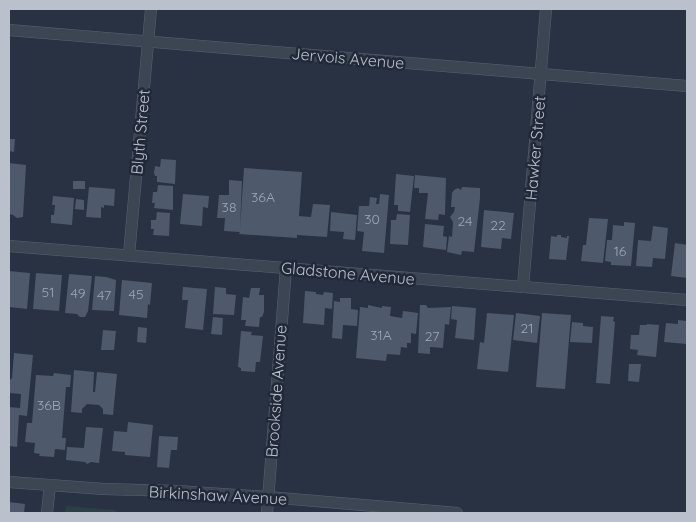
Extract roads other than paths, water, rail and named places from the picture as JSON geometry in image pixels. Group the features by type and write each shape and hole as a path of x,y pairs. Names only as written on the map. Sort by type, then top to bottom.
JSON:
{"street":[{"name":"Blyth Street","path":"129,255 151,9"},
{"name":"Hawker Street","path":"523,287 546,9"},
{"name":"Jervois Avenue","path":"9,30 687,86"},
{"name":"Gladstone Avenue","path":"9,246 687,300"},
{"name":"Brookside Avenue","path":"267,513 286,268"},
{"name":"Birkinshaw Avenue","path":"9,482 268,497 458,513"},
{"path":"47,513 50,485"}]}
